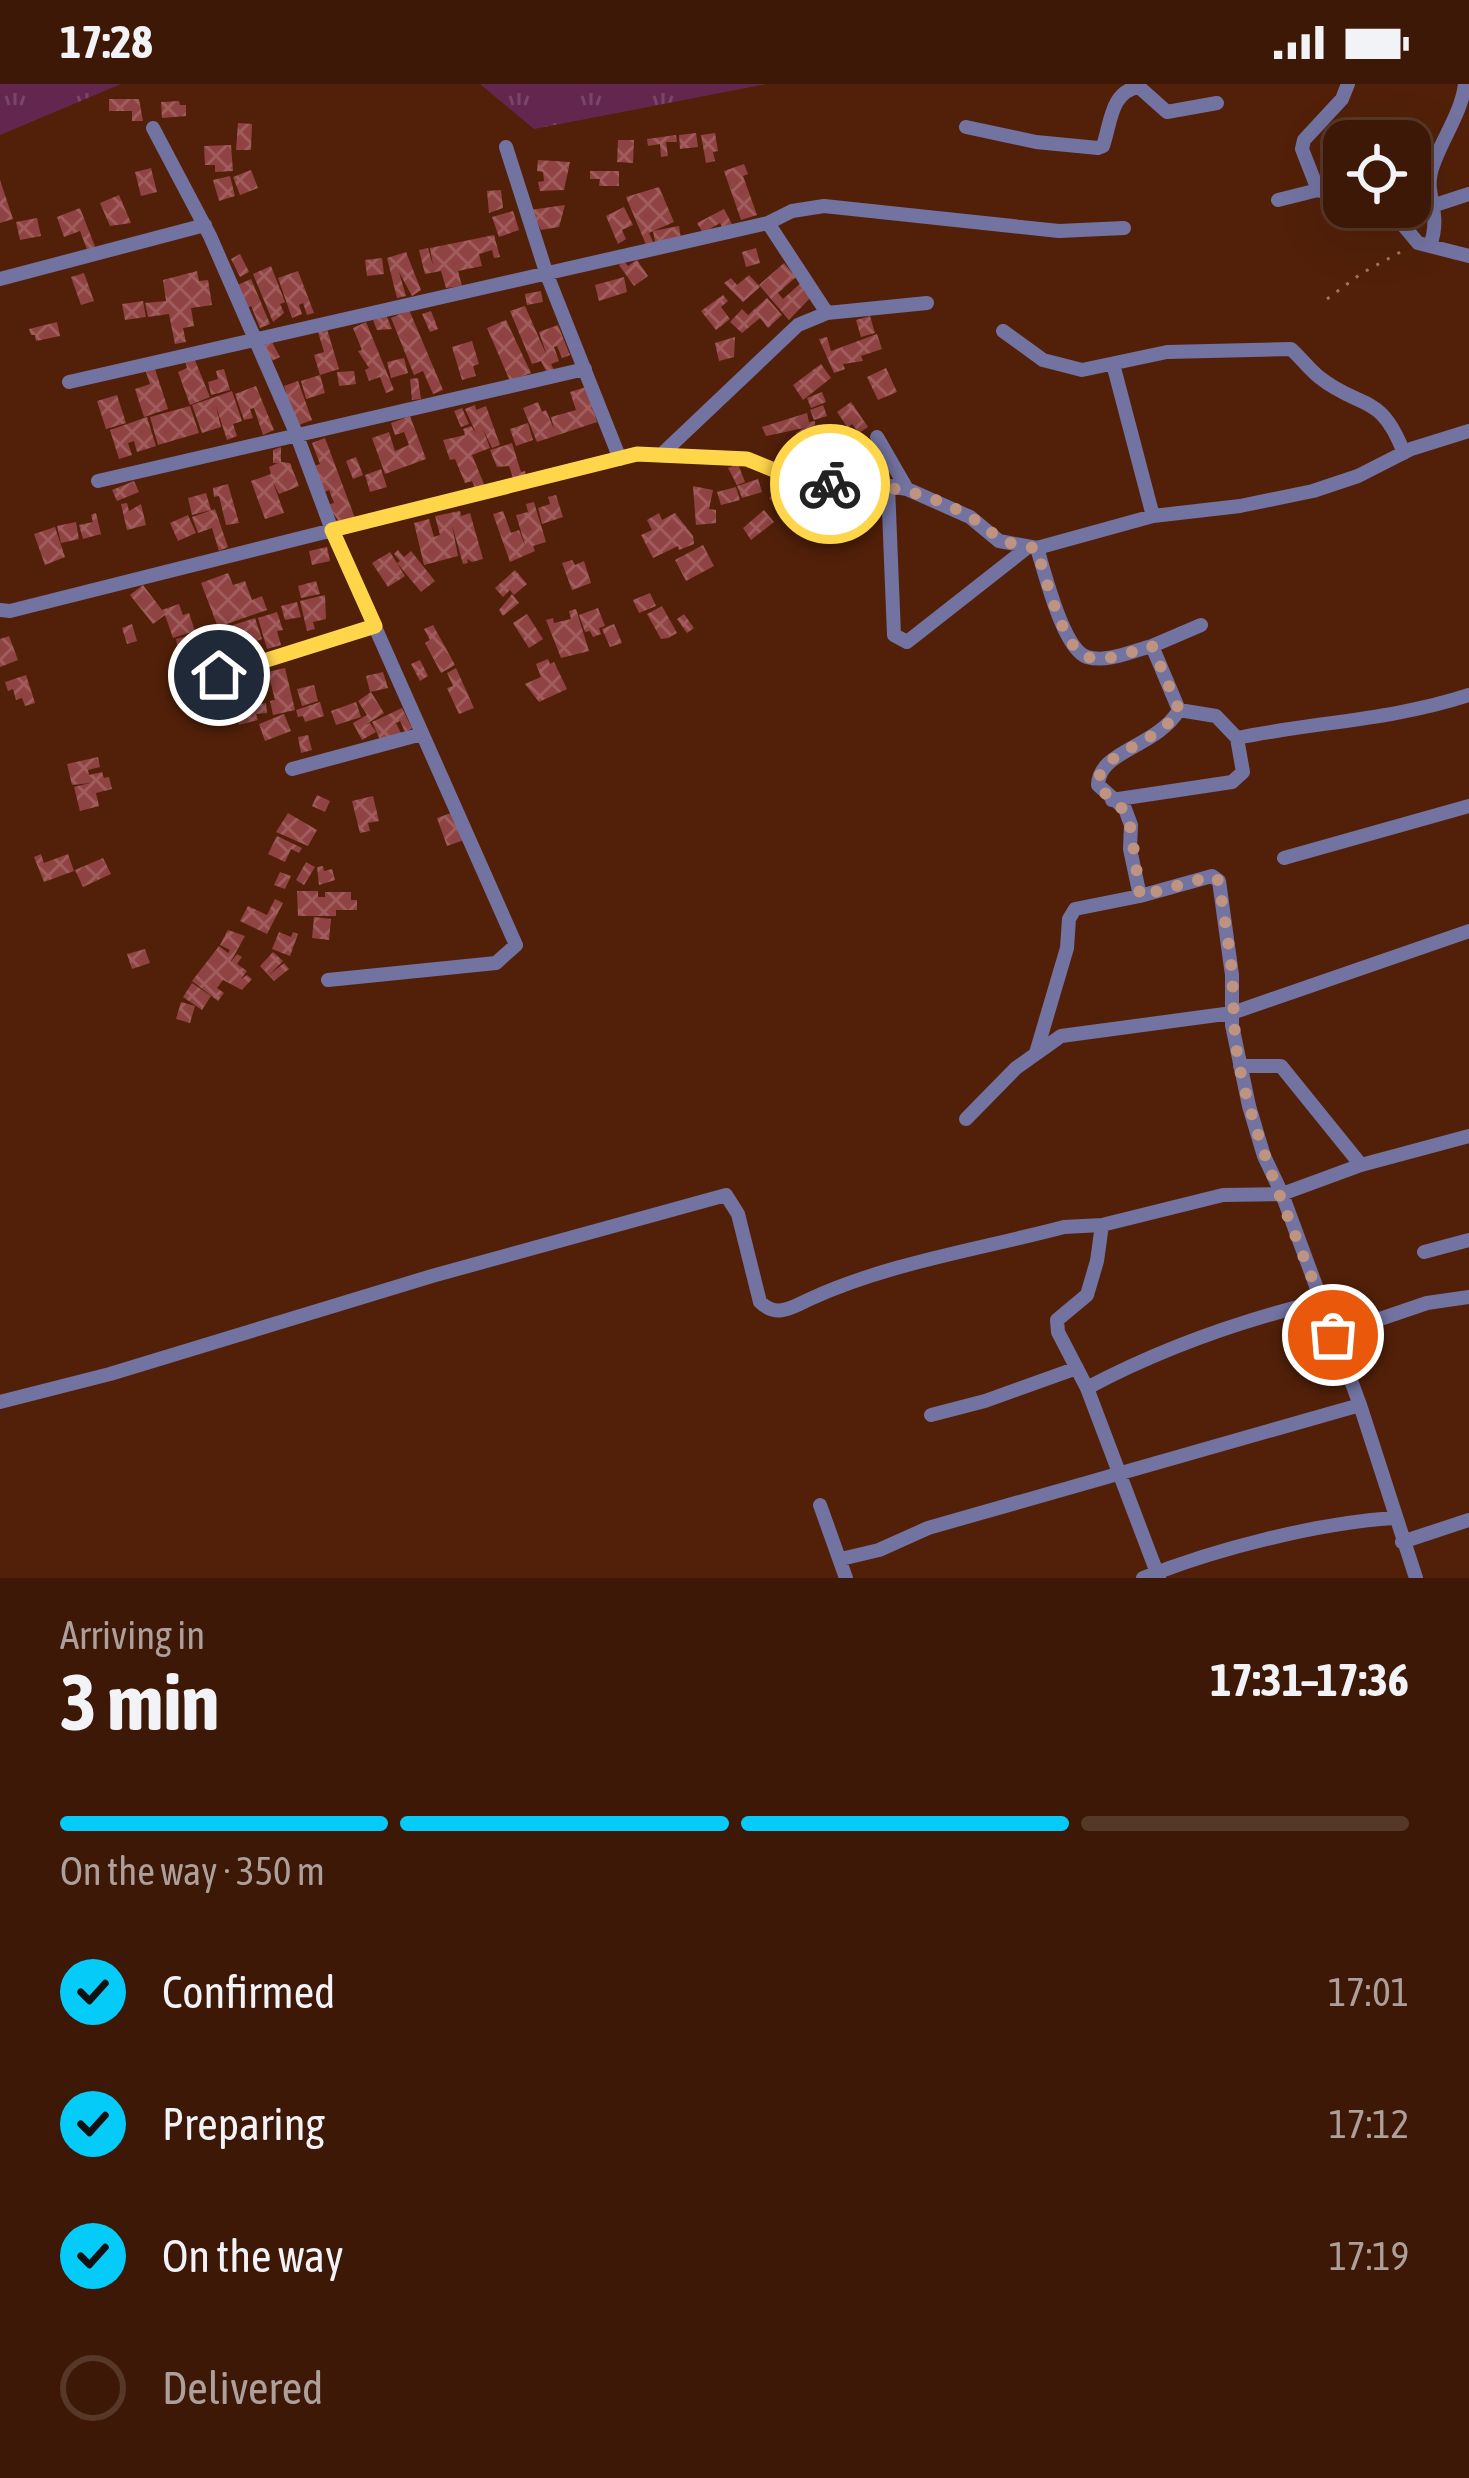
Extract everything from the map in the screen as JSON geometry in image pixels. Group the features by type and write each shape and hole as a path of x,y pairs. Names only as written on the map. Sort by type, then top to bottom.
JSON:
{"street":[{"path":"1318,190 1301,149 1342,99 1348,84"},
{"path":"1424,244 1436,230 1430,178 1465,84"},
{"path":"966,127 1036,142 1098,148 1103,146 1114,106 1130,88 1139,87 1168,112 1217,103"},
{"path":"153,128 205,225 296,433 332,530 516,945 496,963 328,980"},
{"path":"506,147 547,275 620,459"},
{"path":"1278,200 1323,192"},
{"path":"1435,205 1469,194"},
{"path":"68,382 547,275 824,206 1059,231 1124,228"},
{"path":"768,223 826,313"},
{"path":"0,279 205,225"},
{"path":"1408,228 1424,244 1469,256"},
{"path":"663,453 798,325 826,313 927,303"},
{"path":"1003,331 1043,360 1082,370 1167,352 1292,349 1320,378 1372,403 1394,427 1404,453"},
{"path":"1113,364 1153,516"},
{"path":"98,481 585,369"},
{"path":"888,486 894,635 907,642 1032,548 1153,516 1313,491 1469,431"},
{"path":"877,437 908,489"},
{"path":"0,610 620,459 663,453 747,459 809,484 908,489 970,517 999,541 1032,548"},
{"path":"1032,548 1070,643 1083,656 1104,659 1202,625"},
{"path":"181,688 375,626"},
{"path":"1152,646 1179,710"},
{"path":"1237,738 1300,725 1390,717 1469,695"},
{"path":"1112,800 1232,782 1243,772 1237,738 1216,716 1179,710"},
{"path":"1140,896 1130,849 1131,825 1125,809 1098,785 1098,772 1108,759 1168,728 1179,710"},
{"path":"292,769 422,734"},
{"path":"1283,858 1469,806"},
{"path":"1036,1054 1075,909 1212,876 1219,881 1240,1066 1264,1156 1360,1406 1416,1578"},
{"path":"966,1119 1016,1068 1061,1036 1232,1013 1469,931"},
{"path":"1240,1066 1281,1066 1361,1166"},
{"path":"0,1402 726,1196 738,1214 760,1302 769,1310 783,1312 841,1285 1064,1227 1102,1225 1223,1195 1282,1194 1469,1136"},
{"path":"1102,1225 1087,1295 1057,1320 1058,1332 1087,1388 1153,1576 1348,1521 1394,1518"},
{"path":"1424,1252 1469,1240"},
{"path":"1333,1335 1427,1303 1469,1297"},
{"path":"1087,1388 1207,1334 1321,1301"},
{"path":"931,1415 986,1401 1076,1368"},
{"path":"841,1559 879,1550 928,1528 1360,1406"},
{"path":"820,1505 846,1578"},
{"path":"1402,1542 1469,1520"}],"path":[{"path":"1328,299 1362,273 1424,244"}],"green space":[{"path":"0,84 121,84 0,135"},
{"path":"480,84 767,84 534,129"}],"building":[{"path":"109,99 139,99 143,121 132,121 132,111 109,111"},
{"path":"161,102 186,105 186,116 162,118"},
{"path":"238,123 252,124 251,150 236,150"},
{"path":"696,133 698,147 680,149 679,135"},
{"path":"715,133 715,161 706,163 701,135"},
{"path":"676,135 677,142 666,142 668,156 661,157 660,144 648,146 647,139"},
{"path":"618,140 634,140 633,163 617,162"},
{"path":"231,145 233,171 215,172 215,165 205,165 204,146"},
{"path":"538,160 570,162 564,190 540,191 538,182 544,181 543,172 537,171"},
{"path":"744,164 748,174 743,176 757,215 741,220 724,171"},
{"path":"151,168 157,192 141,196 135,172"},
{"path":"251,170 258,188 240,195 233,177"},
{"path":"590,171 619,171 619,186 599,186 600,179 590,179"},
{"path":"230,176 235,196 219,201 213,180"},
{"path":"0,180 13,219 0,223"},
{"path":"659,187 674,222 649,233 654,244 647,247 626,197"},
{"path":"501,190 503,208 489,213 487,191"},
{"path":"119,195 131,223 110,226 100,203"},
{"path":"565,205 559,227 541,230 530,210"},
{"path":"624,207 633,225 622,230 626,239 618,244 606,216"},
{"path":"80,208 96,249 88,252 80,231 64,237 57,217"},
{"path":"724,209 733,226 724,231 720,223 703,233 697,223"},
{"path":"513,211 519,230 499,237 492,217"},
{"path":"37,218 41,236 20,240 16,222"},
{"path":"679,226 681,238 655,242 653,231"},
{"path":"494,235 500,257 494,258 492,250 479,254 482,266 458,271 462,286 446,288 441,271 425,274 419,250 428,248 433,265 430,248"},
{"path":"756,248 760,263 746,267 742,252"},
{"path":"406,252 421,290 412,296 399,272 406,296 397,298 387,258"},
{"path":"240,254 249,272 240,277 231,259"},
{"path":"382,258 384,274 367,276 365,260"},
{"path":"637,260 648,276 634,286 619,265"},
{"path":"784,263 796,277 778,293 783,299 802,282 813,295 789,320 759,285"},
{"path":"271,266 285,302 280,304 284,313 273,322 253,274"},
{"path":"197,271 199,281 208,280 212,305 191,308 194,326 183,328 186,342 175,344 169,314 148,317 145,303 166,301 163,280"},
{"path":"298,271 314,313 307,315 303,303 299,305 302,314 292,318 278,278"},
{"path":"84,273 94,301 81,305 71,277"},
{"path":"749,275 760,287 743,302 724,283 731,278 737,285"},
{"path":"624,277 627,292 599,301 595,285"},
{"path":"251,279 270,324 260,328 251,306 242,310 233,287"},
{"path":"541,291 543,302 527,305 525,294"},
{"path":"723,295 728,301 721,307 730,319 716,330 701,311"},
{"path":"767,298 782,315 768,328 760,318 742,333 730,322 742,309 748,315"},
{"path":"143,301 146,317 125,320 122,304"},
{"path":"525,306 547,356 539,332 558,325 570,355 562,358 554,347 559,361 547,373 541,361 532,364 510,311"},
{"path":"409,310 443,390 433,394 423,371 414,375 391,318"},
{"path":"431,311 438,329 430,332 422,314"},
{"path":"386,315 392,329 377,330 373,320"},
{"path":"870,316 875,333 861,337 856,320"},
{"path":"506,320 531,373 510,381 487,328"},
{"path":"57,322 60,336 36,341 31,335 29,329"},
{"path":"366,322 394,390 386,393 380,377 369,381 365,370 369,368 358,351 362,350 353,328"},
{"path":"327,329 339,369 320,375 314,355 324,352 318,332"},
{"path":"877,334 882,349 861,356 863,361 843,364 845,369 834,373 819,339 827,337 831,351"},
{"path":"735,337 734,357 719,361 715,343"},
{"path":"271,340 280,357 265,364 256,347"},
{"path":"472,341 479,364 473,366 476,376 462,380 452,347"},
{"path":"194,358 210,397 190,405 178,372 187,368 185,361"},
{"path":"404,358 408,373 391,378 387,362"},
{"path":"821,364 831,378 803,400 793,385"},
{"path":"154,366 168,409 144,417 135,389 150,384 145,369"},
{"path":"886,368 897,392 878,400 867,377"},
{"path":"224,369 230,390 211,395 208,382 218,379 216,371"},
{"path":"354,371 356,384 339,386 337,372"},
{"path":"320,375 325,393 306,399 301,381"},
{"path":"418,378 421,399 412,400 410,379"},
{"path":"298,381 312,420 291,428 280,398 287,395 284,386"},
{"path":"256,386 274,430 263,435 254,408 250,409 253,418 244,420 235,394"},
{"path":"586,387 597,422 537,442 523,408 538,402 554,429 551,417 576,410 570,392"},
{"path":"232,391 242,421 233,424 237,436 227,440 216,406 221,427 202,433 192,405"},
{"path":"822,392 826,402 811,408 807,398"},
{"path":"117,395 126,423 106,429 97,401"},
{"path":"851,402 868,427 859,433 852,424 848,428 837,412"},
{"path":"475,405 476,410 486,406 500,445 492,448 483,429 490,448 472,455 486,489 477,493 472,481 465,483 455,459 450,460 443,440 465,435 463,429 471,426 476,433 465,409"},
{"path":"823,405 827,416 814,420 810,410"},
{"path":"190,406 199,433 158,445 150,417"},
{"path":"462,408 469,424 461,427 454,411"},
{"path":"807,413 809,422 815,421 817,449 808,451 803,438 811,466 798,470 790,442 798,440 796,433 804,428 766,436 762,427"},
{"path":"410,416 426,459 385,474 372,438 389,432 395,451 409,445 404,432 395,435 391,423"},
{"path":"147,417 156,446 137,452 134,441 128,443 132,455 119,459 110,430"},
{"path":"528,423 533,440 516,446 510,429"},
{"path":"325,438 356,521 334,530 331,522 338,520 327,505 334,503 329,490 322,493 312,467 320,464 312,443"},
{"path":"512,443 527,480 515,484 509,466 497,467 490,450"},
{"path":"281,447 281,462 290,463 299,486 279,494 273,482 284,513 265,519 251,481 271,474 269,467 278,463 273,463 273,450"},
{"path":"837,451 840,463 827,466 824,454"},
{"path":"356,457 363,475 353,479 346,461"},
{"path":"738,464 745,482 737,485 728,468"},
{"path":"381,469 387,487 370,492 365,475"},
{"path":"758,479 762,492 742,498 737,486"},
{"path":"134,481 139,492 117,501 112,490"},
{"path":"228,484 239,523 226,525 213,488"},
{"path":"693,486 713,490 709,509 716,510 716,523 696,525"},
{"path":"736,487 740,500 721,505 717,492"},
{"path":"782,488 793,501 781,511 769,498"},
{"path":"206,493 211,510 192,515 188,498"},
{"path":"556,495 563,517 542,524 538,508 550,504 548,497"},
{"path":"534,502 546,542 510,562 493,514 503,511 511,533 519,530 526,548 516,515 528,512 526,504"},
{"path":"127,503 129,511 141,504 146,525 127,530 121,504"},
{"path":"215,509 228,547 219,551 212,528 198,533 192,517"},
{"path":"764,510 774,522 751,540 743,528"},
{"path":"460,511 461,516 470,513 483,559 467,559 463,564 452,525 458,556 424,565 414,523 429,519 434,537 440,535 435,516"},
{"path":"96,513 101,534 83,539 79,525 93,522 91,515"},
{"path":"659,513 662,520 675,513 694,544 653,558 641,535 652,530 647,520"},
{"path":"188,515 196,533 178,541 170,523"},
{"path":"76,522 79,539 61,543 57,526"},
{"path":"55,527 65,557 45,565 34,534"},
{"path":"703,545 714,566 686,581 675,560"},
{"path":"327,547 330,561 312,565 309,551"},
{"path":"398,550 404,557 411,551 435,581 421,592 397,563 394,554"},
{"path":"390,552 405,576 388,587 372,563"},
{"path":"572,560 575,565 584,561 591,583 572,590 562,563"},
{"path":"515,570 527,584 503,597 495,588"},
{"path":"228,573 233,585 245,581 252,600 262,596 267,610 218,627 201,583"},
{"path":"316,581 320,594 301,598 298,586"},
{"path":"143,585 162,610 179,604 183,615 189,613 195,631 173,638 165,615 153,624 130,595"},
{"path":"650,593 656,606 639,613 633,600"},
{"path":"512,594 519,603 503,616 499,610"},
{"path":"325,595 326,619 313,622 315,629 307,631 300,601"},
{"path":"297,602 301,617 285,620 281,606"},
{"path":"662,606 677,633 661,639 647,614"},
{"path":"598,608 605,626 593,637 585,632 579,615"},
{"path":"576,609 589,651 561,658 546,620 571,619 569,611"},
{"path":"277,612 283,630 277,631 281,645 267,649 258,618"},
{"path":"527,614 543,639 529,648 513,623"},
{"path":"684,614 694,628 687,633 677,619"},
{"path":"255,618 262,639 233,642 242,655 227,660 218,630"},
{"path":"132,624 137,641 127,644 122,628"},
{"path":"614,624 622,643 610,647 602,629"},
{"path":"433,625 455,665 441,673 425,643 430,640 424,629"},
{"path":"196,634 200,650 179,654 176,639"},
{"path":"9,636 18,660 0,667 0,639"},
{"path":"191,655 192,666 180,667 179,656"},
{"path":"548,659 567,689 539,702 525,684 541,677 536,664"},
{"path":"420,660 428,676 420,681 411,664"},
{"path":"285,668 295,710 273,715 270,701 275,700 268,672"},
{"path":"456,668 474,708 459,714 447,688 453,686 447,673"},
{"path":"383,672 388,688 370,692 366,676"},
{"path":"26,675 35,703 25,706 5,682"},
{"path":"314,685 318,701 302,706 297,689"},
{"path":"371,692 384,713 365,725 370,723 376,732 362,740 353,723 367,715 358,701"},
{"path":"320,702 324,716 305,722 303,716 298,717 296,710"},
{"path":"356,702 361,717 336,725 331,711"},
{"path":"266,703 267,713 239,725 235,708"},
{"path":"402,708 412,728 405,732 400,721 396,723 401,733 381,742 372,722"},
{"path":"284,714 291,731 265,741 259,724"},
{"path":"308,735 312,750 301,753 298,737"},
{"path":"98,757 100,767 88,770 89,775 102,772 112,789 96,793 99,806 80,811 74,787 90,783 72,785 67,764"},
{"path":"317,795 330,801 325,812 312,806"},
{"path":"373,796 379,821 368,823 370,831 360,833 352,801"},
{"path":"454,812 464,840 447,846 437,818"},
{"path":"288,813 317,830 308,846 276,832"},
{"path":"277,836 302,848 299,853 291,849 285,862 268,854"},
{"path":"41,854 44,863 68,854 74,871 44,882 34,857"},
{"path":"103,858 111,874 83,887 75,870"},
{"path":"306,862 315,867 304,885 296,880"},
{"path":"323,866 324,871 332,869 335,880 319,885 317,867"},
{"path":"280,872 291,876 285,889 274,885"},
{"path":"297,891 318,891 318,897 325,897 325,892 351,892 357,910 336,910 336,916 298,916"},
{"path":"275,899 283,903 267,934 240,921 248,906 267,915"},
{"path":"314,917 331,919 329,940 312,938"},
{"path":"228,930 245,936 230,963 237,954 242,957 237,964 247,971 241,979 247,975 252,979 242,990 223,980 217,988 224,993 218,1001 192,981 219,946 228,953 220,945"},
{"path":"279,932 291,937 293,932 298,934 290,956 272,949"},
{"path":"145,949 150,963 132,969 127,954"},
{"path":"273,952 283,961 269,975 284,963 289,969 274,981 260,966"},
{"path":"192,983 211,996 202,1010 183,997"},
{"path":"181,1002 195,1006 190,1023 176,1019"}],"way so far":[{"path":"830,484 908,489 970,517 999,541 1036,548 1070,643 1083,656 1104,659 1152,646 1179,710 1168,728 1108,759 1098,772 1098,785 1125,809 1140,896 1212,876 1219,881 1232,975 1232,1025 1250,1106 1264,1156 1333,1335"}],"route":[{"path":"219,675 375,626 332,530 637,454 747,459 809,484 830,484"}]}
